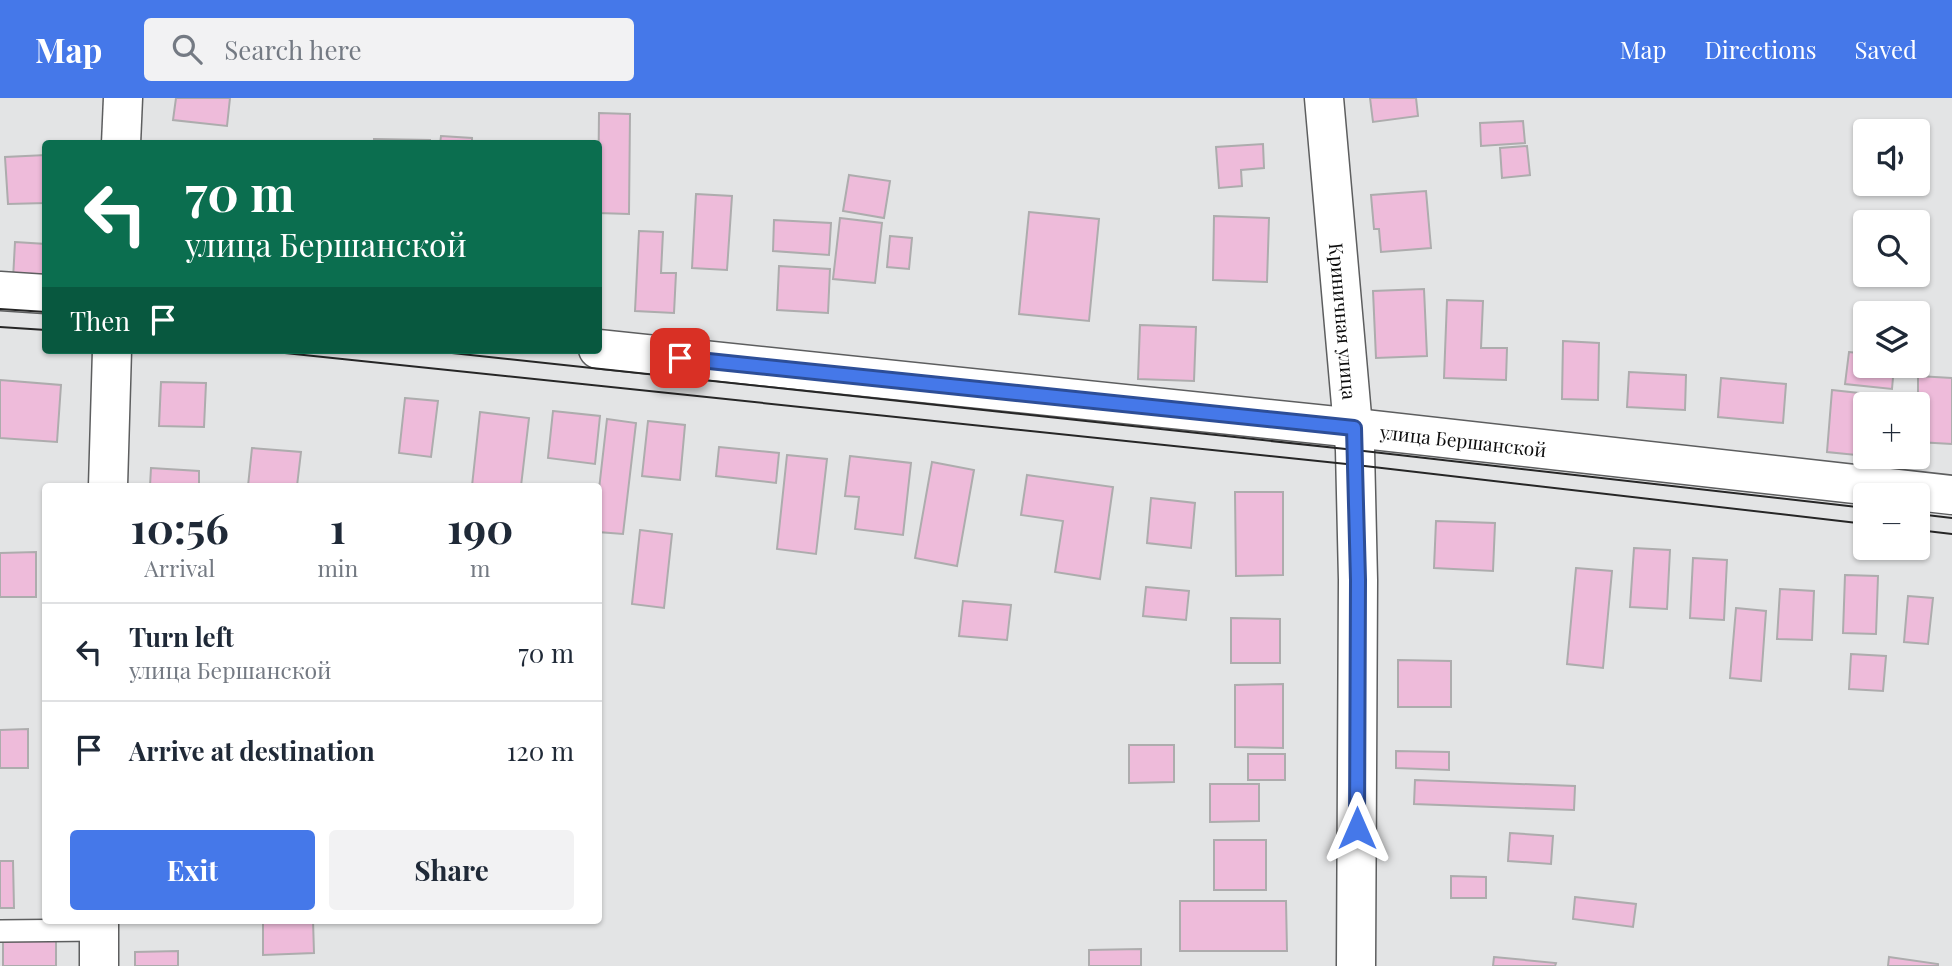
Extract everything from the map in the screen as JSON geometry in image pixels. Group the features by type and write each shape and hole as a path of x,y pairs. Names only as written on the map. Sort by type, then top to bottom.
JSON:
{"street":[{"path":"121,140 123,98"},
{"name":"Криничная улица","path":"1324,98 1354,428 1358,580 1356,966"},
{"path":"0,291 42,294"},
{"name":"улица Бершанской","path":"602,349 1354,428 1952,495"},
{"path":"108,483 112,354"}],"lane":[{"path":"0,931 99,939"}],"building":[{"path":"176,98 230,98 227,126 173,120"},
{"path":"1370,98 1416,98 1418,116 1373,122"},
{"path":"599,113 630,114 629,214 602,213 602,140 599,140"},
{"path":"1523,121 1525,143 1481,146 1480,123"},
{"path":"441,136 472,138 472,140 440,140"},
{"path":"1263,144 1264,168 1241,170 1242,186 1219,188 1216,147"},
{"path":"1527,146 1530,175 1502,178 1500,148"},
{"path":"42,155 42,203 8,204 5,157"},
{"path":"849,175 890,181 884,218 843,211"},
{"path":"1426,191 1431,248 1381,252 1379,229 1374,229 1371,195"},
{"path":"696,194 732,196 727,270 692,268"},
{"path":"1029,212 1099,219 1089,321 1019,314"},
{"path":"1214,216 1269,218 1267,282 1213,280"},
{"path":"840,218 882,223 875,283 833,279"},
{"path":"774,220 831,223 829,255 773,251"},
{"path":"639,231 663,232 661,273 676,273 674,313 635,311"},
{"path":"890,236 912,238 909,269 887,267"},
{"path":"15,242 42,244 42,280 13,279"},
{"path":"779,266 830,269 828,313 777,310"},
{"path":"1424,289 1427,356 1376,358 1373,291"},
{"path":"1447,300 1483,301 1481,348 1507,348 1506,380 1444,378"},
{"path":"1140,325 1196,327 1194,381 1138,379"},
{"path":"1563,341 1599,343 1598,400 1562,399"},
{"path":"1849,352 1853,352 1853,378 1893,378 1892,389 1845,384"},
{"path":"1629,372 1686,375 1685,410 1627,407"},
{"path":"1721,378 1786,384 1783,423 1718,417"},
{"path":"1918,378 1952,378 1952,444 1930,443 1930,392 1918,392"},
{"path":"0,380 61,385 57,442 0,438"},
{"path":"161,382 206,383 204,427 159,426"},
{"path":"1832,390 1853,392 1853,455 1827,452"},
{"path":"405,398 438,401 431,457 399,453"},
{"path":"553,411 600,416 595,464 548,458"},
{"path":"480,412 529,418 521,483 472,483"},
{"path":"607,419 636,423 623,534 602,532 602,483 600,483"},
{"path":"648,421 685,425 680,480 642,476"},
{"path":"719,447 779,453 776,483 716,476"},
{"path":"252,448 301,452 297,483 248,483"},
{"path":"787,455 827,459 816,554 777,549"},
{"path":"850,456 911,463 903,535 855,529 859,497 845,496"},
{"path":"932,462 974,470 957,566 915,558"},
{"path":"151,468 199,471 199,483 150,483"},
{"path":"1027,475 1113,487 1100,579 1055,572 1063,521 1021,515"},
{"path":"1235,492 1283,492 1283,575 1236,576"},
{"path":"1151,498 1195,503 1191,548 1147,543"},
{"path":"1436,521 1495,523 1493,571 1434,568"},
{"path":"640,530 672,534 664,608 632,604"},
{"path":"1634,548 1670,550 1667,609 1630,607"},
{"path":"36,552 36,597 0,597 0,553"},
{"path":"1693,558 1727,560 1724,620 1690,618"},
{"path":"1576,568 1612,571 1603,668 1567,664"},
{"path":"1845,575 1878,576 1876,634 1843,633"},
{"path":"1146,587 1189,591 1186,620 1143,616"},
{"path":"1780,589 1814,591 1812,640 1777,639"},
{"path":"1908,596 1933,598 1928,644 1904,642"},
{"path":"963,601 1011,605 1007,640 959,636"},
{"path":"1736,608 1766,611 1761,681 1730,678"},
{"path":"1231,618 1280,619 1280,663 1231,663"},
{"path":"1851,654 1886,656 1883,691 1849,689"},
{"path":"1398,660 1451,661 1451,707 1398,707"},
{"path":"1283,684 1283,748 1235,747 1235,685"},
{"path":"28,729 28,768 0,768 0,730"},
{"path":"1129,745 1174,745 1174,782 1129,783"},
{"path":"1396,751 1449,752 1449,770 1396,768"},
{"path":"1248,754 1285,754 1285,780 1248,780"},
{"path":"1415,780 1575,786 1574,810 1414,804"},
{"path":"1210,784 1259,784 1259,821 1210,822"},
{"path":"1510,833 1553,836 1551,864 1508,861"},
{"path":"1214,840 1266,840 1266,890 1214,890"},
{"path":"0,861 13,861 14,908 0,908"},
{"path":"1451,876 1486,877 1486,898 1451,898"},
{"path":"1575,897 1636,904 1633,927 1573,919"},
{"path":"1180,901 1286,901 1287,951 1180,951"},
{"path":"263,924 313,924 314,953 263,955"},
{"path":"3,940 56,940 56,966 3,966"},
{"path":"1141,949 1141,966 1089,966 1089,950"},
{"path":"178,951 178,966 135,966 135,952"},
{"path":"1494,957 1556,963 1555,966 1493,966"},
{"path":"1889,957 1938,964 1938,966 1888,966"}],"tram line":[{"path":"0,309 42,312"},
{"path":"0,327 42,330"},
{"path":"294,354 1356,465 1853,522"},
{"path":"461,354 1853,507"},
{"path":"1930,515 1952,518"},
{"path":"1930,531 1952,534"}],"route":[{"path":"680,358 1354,428 1358,580 1357,828"}]}
